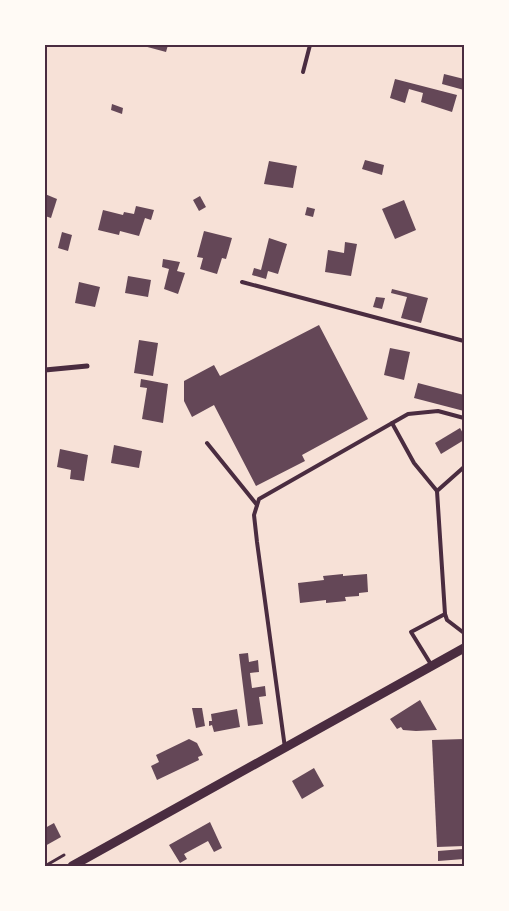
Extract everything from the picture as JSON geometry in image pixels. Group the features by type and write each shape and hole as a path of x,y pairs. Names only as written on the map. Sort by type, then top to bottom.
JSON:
{"street":[{"path":"45,370 88,366"},
{"path":"72,866 464,648"}],"lane":[{"path":"303,72 310,45"},
{"path":"242,282 464,341"},
{"path":"284,748 256,542 254,515 259,499 408,414 438,411 464,418"},
{"path":"392,423 414,463 437,491 445,614 447,620 464,633"},
{"path":"207,443 257,505"},
{"path":"437,491 464,467"},
{"path":"432,666 411,632 445,614"}],"building":[{"path":"140,45 168,45 166,52"},
{"path":"444,74 464,79 464,90 442,84"},
{"path":"395,79 457,95 452,112 421,102 423,93 409,89 405,103 390,98"},
{"path":"112,104 123,108 122,114 111,110"},
{"path":"365,160 384,165 382,175 362,169"},
{"path":"269,161 297,166 293,188 264,184"},
{"path":"45,194 57,199 51,218 45,216"},
{"path":"200,196 206,207 199,211 193,200"},
{"path":"404,200 416,230 395,239 382,209"},
{"path":"136,206 154,210 151,220 145,218 139,236 120,231 119,235 98,230 103,210 123,215 124,212 134,214"},
{"path":"307,207 315,209 313,217 305,215"},
{"path":"204,231 232,238 226,259 222,258 217,274 200,269 203,258 197,257"},
{"path":"62,232 72,235 68,251 58,248"},
{"path":"269,238 287,244 278,274 268,271 266,279 252,275 254,268 261,270"},
{"path":"345,242 357,244 351,276 325,272 328,250 344,253"},
{"path":"163,259 180,262 177,271 185,273 178,294 164,289 169,269 162,267"},
{"path":"128,276 151,280 148,297 125,293"},
{"path":"79,282 100,287 95,307 75,303"},
{"path":"392,289 428,298 421,323 401,318 407,297 391,293"},
{"path":"376,297 385,298 382,309 373,307"},
{"path":"319,325 368,419 302,455 305,461 256,486 214,405 192,417 184,401 184,381 214,365 220,376"},
{"path":"139,340 158,343 153,376 134,373"},
{"path":"390,348 410,352 404,380 384,375"},
{"path":"141,379 168,384 163,423 142,419 147,388 140,387"},
{"path":"418,383 464,395 464,411 414,398"},
{"path":"460,428 464,435 464,440 441,454 435,443"},
{"path":"114,445 142,451 139,468 111,463"},
{"path":"60,449 88,455 84,481 70,479 71,470 57,467"},
{"path":"343,574 343,576 367,574 368,592 359,593 359,596 345,597 346,601 326,603 326,600 300,603 298,583 324,580 323,576"},
{"path":"248,653 249,662 258,660 259,672 250,673 252,688 265,686 266,696 259,697 263,724 248,726 239,654"},
{"path":"420,700 437,730 403,730 401,727 397,729 390,719"},
{"path":"192,708 202,708 205,726 196,728"},
{"path":"237,709 240,727 214,732 212,725 209,726 209,721 212,721 211,714"},
{"path":"189,739 197,743 203,755 198,757 199,760 157,780 151,766 159,762 156,755"},
{"path":"464,739 464,846 437,847 432,740"},
{"path":"314,768 324,786 302,799 292,781"},
{"path":"210,822 222,848 214,852 208,841 184,854 187,859 180,863 169,845"},
{"path":"54,823 61,837 45,846 45,828"},
{"path":"463,849 464,859 438,861 438,851"}]}
